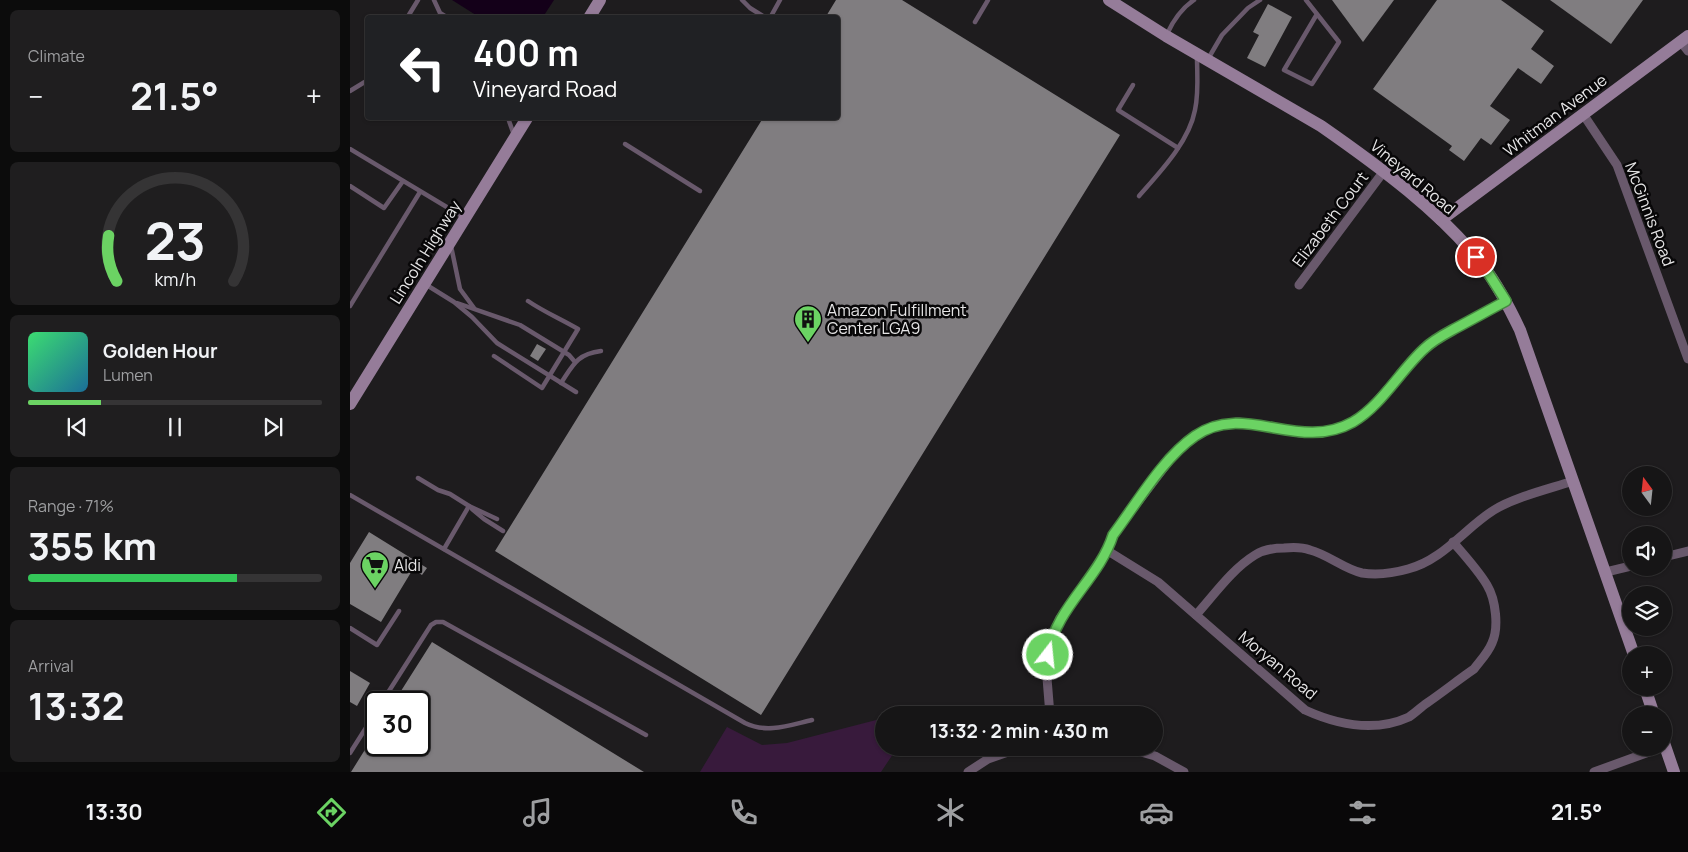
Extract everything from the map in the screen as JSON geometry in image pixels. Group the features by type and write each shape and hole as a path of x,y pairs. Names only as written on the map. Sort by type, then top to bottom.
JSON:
{"street":[{"path":"591,15 600,0"},
{"name":"Vineyard Road","path":"1109,0 1166,36 1252,84 1321,126 1384,172 1441,220 1485,268 1506,301 1520,330 1631,646"},
{"name":"Whitman Avenue","path":"1441,220 1583,114 1686,43"},
{"name":"McGinnis Road","path":"1583,114 1617,165 1688,359"},
{"name":"Lincoln Highway","path":"350,404 526,120"},
{"name":"Elizabeth Court","path":"1300,284 1384,172"},
{"path":"1049,706 1046,666 1050,643 1060,618 1108,551 1113,535 1178,449 1197,434 1218,425 1239,422 1300,433 1321,433 1338,429 1366,413 1424,348 1506,301"},
{"path":"1196,615 1240,567 1255,555 1268,550 1296,547 1312,550 1363,573 1380,573 1408,569 1425,563 1439,554 1476,522 1497,508 1573,481"},
{"name":"Moryan Road","path":"1108,551 1158,582 1305,710 1344,724 1365,726 1386,724 1409,716 1474,669 1492,642 1495,624 1494,606 1489,587 1453,542"},
{"path":"1672,555 1688,551"},
{"path":"1606,572 1622,568"},
{"path":"968,772 998,756"},
{"path":"1155,756 1184,772"},
{"path":"1594,772 1636,756"},
{"path":"1667,756 1674,772"}],"lane":[{"path":"411,15 418,0"},
{"path":"434,0 440,13 443,15"},
{"path":"772,15 780,0"},
{"path":"975,22 988,0"},
{"path":"1166,36 1173,21 1194,0"},
{"path":"1139,196 1166,166 1188,129 1195,112 1202,57 1248,8 1260,0"},
{"path":"1306,0 1317,14 1338,42 1312,84 1284,70 1317,14"},
{"path":"744,2 762,15"},
{"path":"350,91 365,82"},
{"path":"1133,85 1118,110 1178,148"},
{"path":"509,120 514,138"},
{"path":"625,144 700,191"},
{"path":"350,149 465,218"},
{"path":"350,186 384,208 403,181"},
{"path":"350,306 420,192"},
{"path":"450,241 460,289 475,309"},
{"path":"424,283 454,302 472,317 497,343 576,392"},
{"path":"494,356 542,388 578,329 528,301"},
{"path":"454,302 520,325 569,355 575,362"},
{"path":"561,383 575,362 584,355 601,351"},
{"path":"418,478 469,506 497,518"},
{"path":"350,495 745,723 756,728 767,729 812,720"},
{"path":"469,506 484,519 503,531"},
{"path":"444,549 469,506"},
{"path":"350,628 377,645 399,611"},
{"path":"389,691 432,625 436,622 443,622 646,735"},
{"path":"350,753 365,729"}],"shaded area":[{"path":"452,0 554,0 544,15 476,15"},
{"path":"875,720 875,756 892,756 881,772 700,772 727,727 762,745 787,743"}],"building":[{"name":"Amazon Fulfillment Center LGA9","path":"836,0 902,0 1120,135 761,715 495,551 762,120 840,120 840,15 827,15"},
{"path":"1332,0 1394,0 1363,42"},
{"path":"1437,0 1501,0 1544,31 1531,49 1554,66 1541,84 1518,68 1490,106 1510,120 1491,145 1481,138 1464,161 1449,150 1452,146 1373,89"},
{"path":"1550,0 1643,0 1611,44"},
{"path":"1268,4 1292,17 1265,67 1247,58 1259,35 1253,32"},
{"path":"537,344 546,349 538,361 530,356"},
{"name":"Aldi","path":"369,532 427,568 422,575 413,569 381,622 350,604 350,563"},
{"path":"432,642 644,772 351,772 365,750 365,756 430,756 430,691 401,691"},
{"path":"350,671 370,683 357,706 350,702"}],"place":[{"name":"Amazon Fulfillment Center LGA9","path":"808,343"},
{"name":"Aldi","path":"375,589"}],"route":[{"path":"1048,655 1050,643 1060,618 1108,551 1113,535 1178,449 1197,434 1218,425 1239,422 1300,433 1321,433 1338,429 1353,422 1366,413 1424,348 1506,301 1476,257"}]}
